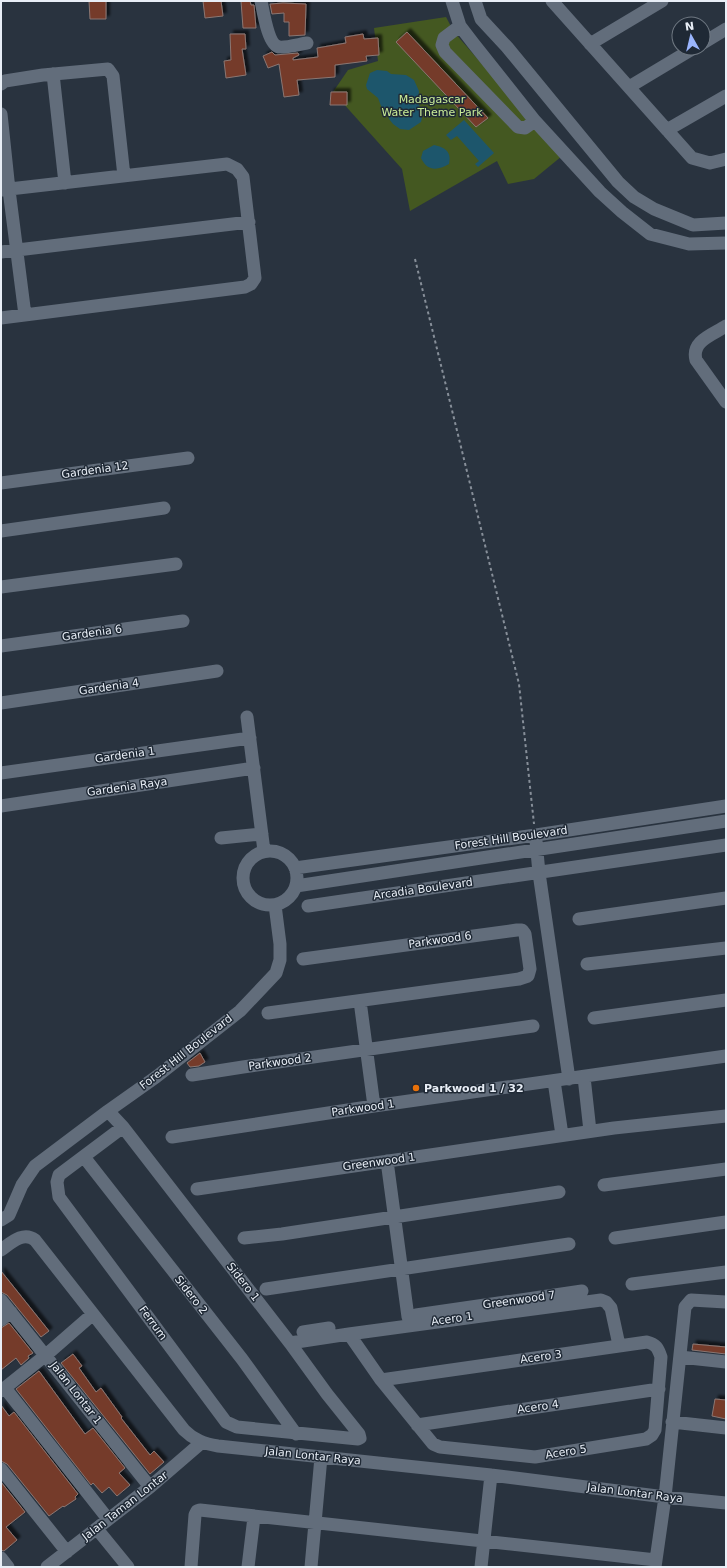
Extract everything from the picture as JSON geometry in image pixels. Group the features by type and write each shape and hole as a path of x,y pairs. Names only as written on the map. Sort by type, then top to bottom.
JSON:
{"street":[{"path":"261,1 264,23 274,45 279,47 307,42"},
{"path":"452,1 460,26 536,120 600,192 622,212 650,234 689,244 726,243"},
{"path":"475,1 481,19 507,47 618,182 634,197 654,209 693,225 726,223"},
{"path":"552,1 692,158 710,163 726,159"},
{"path":"590,44 662,1"},
{"path":"460,26 444,38 442,45 445,52 518,127 525,128 536,120"},
{"path":"711,38 726,29"},
{"path":"629,87 681,56"},
{"path":"1,84 5,81 53,74 108,69 113,76 124,176"},
{"path":"53,74 65,183"},
{"path":"667,130 726,96"},
{"path":"1,114 5,190 16,250 25,315"},
{"path":"1,318 245,288 251,284 255,278 243,177 237,168 227,164 5,190"},
{"path":"1,252 249,222"},
{"path":"725,396 696,360 695,348 700,342 726,326"},
{"name":"Gardenia 12","path":"1,483 188,458"},
{"path":"1,531 164,508"},
{"path":"1,587 176,564"},
{"name":"Gardenia 6","path":"1,646 183,621"},
{"name":"Gardenia 4","path":"1,703 217,671"},
{"path":"247,717 264,851"},
{"name":"Gardenia 1","path":"1,773 250,738"},
{"name":"Gardenia Raya","path":"1,806 254,768"},
{"name":"Forest Hill Boulevard","path":"295,868 536,835 726,806"},
{"name":"Forest Hill Boulevard","path":"296,886 726,822"},
{"path":"221,838 262,834"},
{"path":"536,835 538,873 569,1079"},
{"name":"Arcadia Boulevard","path":"308,906 726,846"},
{"path":"264,851 273,851 282,854 290,860 295,868 297,877 296,886 288,898 275,905 266,905 256,902 249,896 244,888 242,879 243,869 248,861 255,854 264,851"},
{"path":"579,919 726,898"},
{"name":"Forest Hill Boulevard","path":"1,1220 10,1215 22,1185 35,1166 156,1077 240,1011 276,973 280,960 280,944 275,905"},
{"name":"Parkwood 6","path":"303,959 517,930 522,930 524,934 530,969 528,976 519,979 360,1001"},
{"path":"587,964 726,948"},
{"path":"594,1018 726,1000"},
{"path":"268,1013 360,1001 374,1106"},
{"name":"Parkwood 2","path":"192,1075 534,1026"},
{"name":"Parkwood 1","path":"172,1137 374,1106 726,1056"},
{"path":"584,1077 590,1131"},
{"path":"554,1081 562,1135"},
{"name":"Sidero 1","path":"108,1111 123,1127 290,1343 327,1394 359,1434 360,1438"},
{"name":"Greenwood 1","path":"197,1189 590,1131 726,1116"},
{"name":"Ferrum","path":"123,1127 59,1176 57,1182 60,1196 226,1422 237,1427 355,1440 360,1438"},
{"name":"Sidero 2","path":"84,1157 242,1359 296,1434"},
{"path":"387,1161 400,1269 408,1317"},
{"path":"604,1185 726,1169"},
{"path":"244,1238 282,1234 559,1192"},
{"path":"615,1238 726,1222"},
{"name":"Jalan Lontar Raya","path":"1,1250 18,1238 27,1236 32,1238 184,1430 191,1437 202,1443 726,1503"},
{"path":"266,1289 570,1244"},
{"path":"632,1284 726,1272"},
{"name":"Greenwood 7","path":"303,1332 582,1292"},
{"name":"Jalan Lontar 1","path":"1,1300 6,1316 46,1355 150,1487"},
{"name":"Acero 1","path":"290,1343 592,1300 601,1300 606,1302 612,1308 619,1345"},
{"path":"191,1567 195,1515 200,1510 484,1541 656,1564 665,1497 685,1307 691,1300 726,1302"},
{"path":"93,1314 3,1390 108,1519"},
{"path":"349,1334 381,1380 417,1425"},
{"name":"Acero 3","path":"381,1380 647,1342 654,1344 661,1356 659,1389"},
{"path":"680,1357 726,1362"},
{"name":"Acero 4","path":"417,1425 659,1389"},
{"name":"Acero 5","path":"417,1425 433,1444 440,1447 535,1457 646,1439 652,1435 654,1430 659,1389"},
{"path":"672,1422 726,1428"},
{"name":"Jalan Taman Lontar","path":"53,1565 66,1552 150,1487 202,1443"},
{"path":"311,1567 321,1457"},
{"path":"1,1469 66,1552"},
{"path":"481,1567 491,1475"},
{"path":"248,1567 254,1517"},
{"path":"96,1529 128,1567"},
{"path":"1,1558 8,1567"}],"path":[{"path":"415,260 519,684 536,835"}],"green space":[{"name":"Madagascar Water Theme Park","path":"446,17 454,32 562,156 534,179 508,184 497,161 410,211 402,169 333,92 348,70 378,61 374,28"}],"water":[{"path":"377,70 387,71 391,74 406,75 414,80 419,91 418,103 422,111 421,122 409,130 400,129 393,124 389,119 388,114 381,106 378,98 367,89 366,85 370,73"},
{"path":"464,120 494,153 478,167 475,164 479,161 457,136 451,140 446,135"},
{"path":"434,145 447,151 450,160 449,164 436,169 429,167 423,162 421,158 423,151"}],"building":[{"path":"89,1 106,1 106,19 90,19"},
{"path":"203,1 221,1 223,16 205,18"},
{"path":"241,1 250,1 251,5 254,5 256,28 243,28"},
{"path":"270,4 306,4 305,35 289,36 289,22 284,22 284,13 272,14"},
{"path":"407,32 488,118 476,127 396,42"},
{"path":"230,34 245,34 246,49 242,49 246,75 226,78 224,61 231,60"},
{"path":"363,34 364,39 378,38 379,55 366,56 367,61 335,65 335,77 297,80 299,95 284,97 279,64 268,68 263,56 272,52 275,55 298,53 299,55 293,58 293,60 318,57 317,48 346,43 345,37"},
{"path":"331,92 347,92 347,105 330,105"},
{"path":"200,1053 205,1062 199,1066 190,1067 187,1063"},
{"path":"1,1271 49,1331 41,1337 7,1295 1,1292"},
{"path":"9,1323 33,1353 28,1356 29,1358 21,1365 16,1358 1,1370 1,1328"},
{"path":"693,1344 726,1347 726,1354 692,1350"},
{"path":"73,1354 82,1366 79,1368 96,1392 101,1388 122,1417 121,1418 150,1455 154,1451 164,1462 150,1474 61,1363"},
{"path":"39,1371 85,1434 93,1428 125,1468 119,1473 130,1485 117,1496 109,1487 102,1493 93,1483 91,1485 16,1389"},
{"path":"715,1399 726,1400 726,1419 712,1416"},
{"path":"1,1405 9,1416 14,1412 78,1494 75,1497 76,1499 49,1516 7,1464 1,1461"},
{"path":"1,1482 25,1512 6,1527 17,1540 4,1551 1,1550"}],"place":[{"name":"Parkwood 1 / 32","path":"416,1088"}]}
